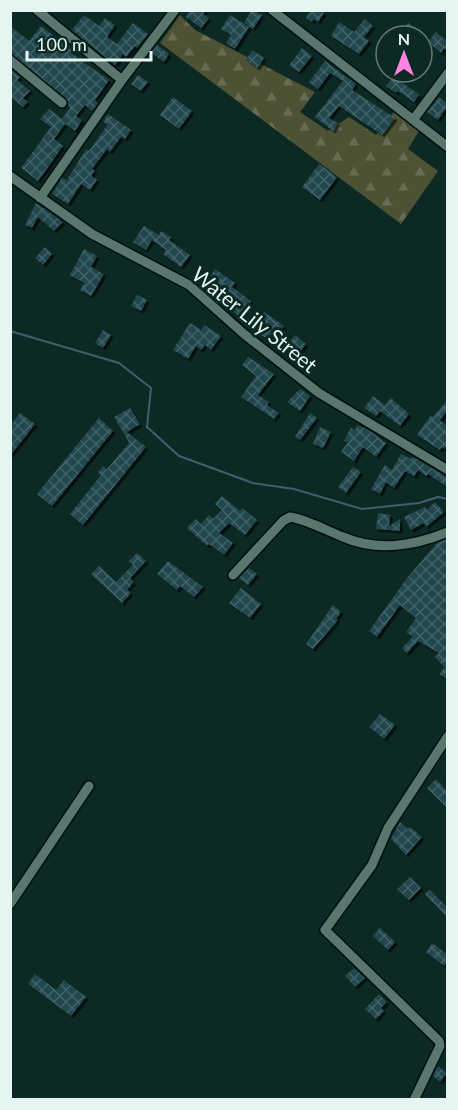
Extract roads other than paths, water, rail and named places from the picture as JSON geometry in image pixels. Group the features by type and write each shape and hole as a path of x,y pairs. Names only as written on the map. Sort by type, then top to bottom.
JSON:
{"street":[{"path":"37,10 122,80"},
{"path":"272,10 447,147"},
{"path":"40,198 171,12"},
{"path":"10,60 62,103"},
{"path":"413,120 447,73"},
{"name":"Water Lily Street","path":"10,176 92,234 179,279 319,393 447,470"},
{"path":"233,575 283,521 290,517 368,545 416,544 447,532"},
{"path":"414,1100 440,1046 439,1041 325,930 372,865 388,828 447,736"},
{"path":"10,904 89,786"}],"waterway":[{"path":"10,331 119,363 151,388 147,427 179,456 253,483 294,489 362,509 419,503 438,497 448,499"}]}
